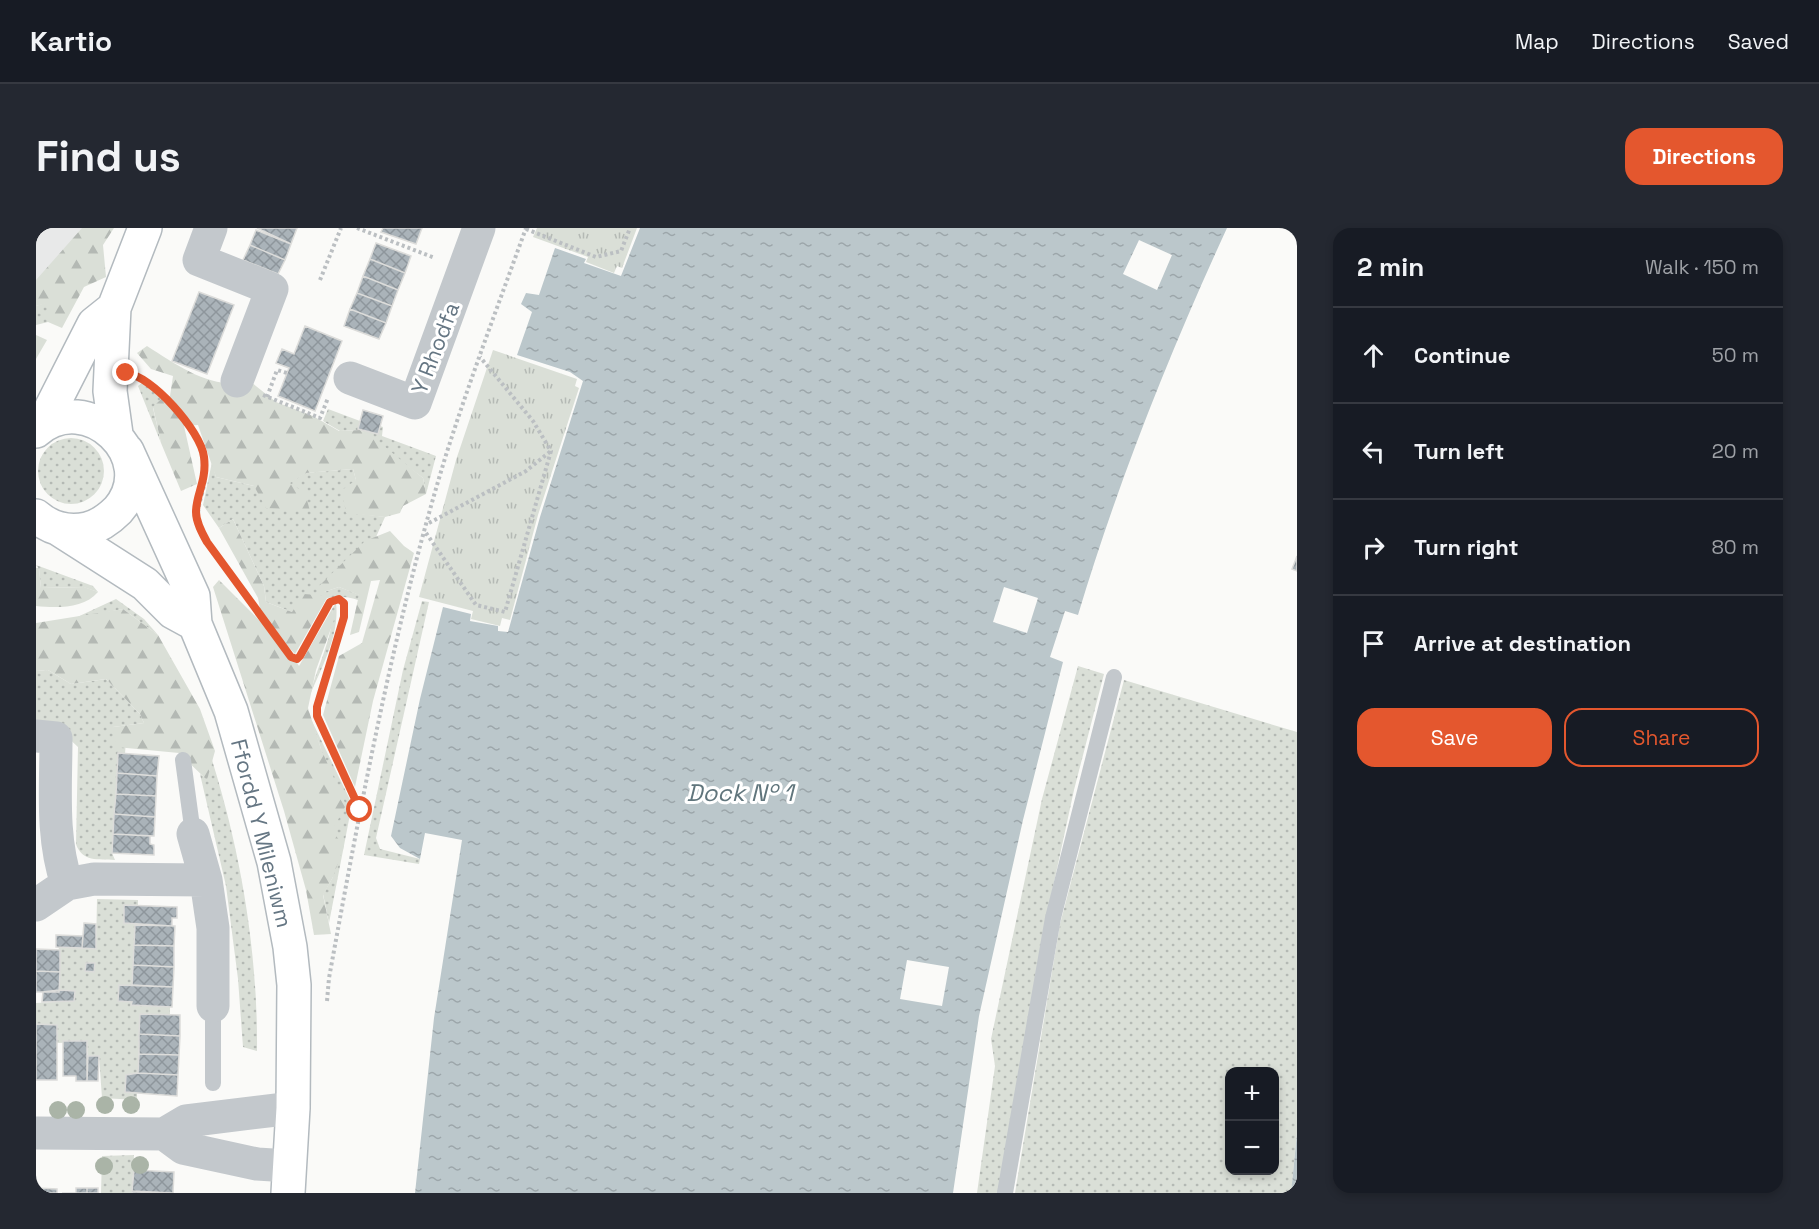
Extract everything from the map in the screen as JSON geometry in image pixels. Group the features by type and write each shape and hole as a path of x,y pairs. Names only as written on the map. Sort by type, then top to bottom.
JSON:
{"street":[{"path":"44,523 76,531 94,528 116,512 129,488 131,469 121,442 110,391 114,308 145,228"},
{"path":"211,228 199,260 272,289 237,381"},
{"name":"Y Rhodfa","path":"350,378 415,403 479,228"},
{"path":"39,428 94,324 114,308"},
{"path":"39,428 73,416 89,418 121,442 193,596 195,624"},
{"path":"44,523 145,584 173,612 195,624"},
{"name":"Ffordd Y Mileniwm","path":"195,624 231,711 274,862 290,948 294,985 289,1179"},
{"path":"36,736 56,738 56,839 59,859 67,884"},
{"path":"193,834 206,880 213,928 213,1006"},
{"path":"36,905 67,884 94,879 206,880"},
{"path":"36,1133 164,1134 186,1121 292,1108"},
{"path":"164,1134 183,1148 257,1164 289,1179"}],"lane":[{"path":"1005,1193 1053,918 1114,677"},
{"path":"183,760 193,834"},
{"path":"213,1006 213,1083"}],"path":[{"path":"320,280 341,228"},
{"path":"357,228 464,269"},
{"path":"326,1013 329,978 360,810 389,677 428,523 446,455 526,229 596,256 621,251 630,228"},
{"path":"426,532 476,605 505,612 551,451 533,422 480,357"},
{"path":"286,373 278,370 267,397 320,418"},
{"path":"135,373 164,397 188,424 204,454 205,477 196,511 199,526 207,542 291,657 297,659 300,656 330,602 339,599 344,603 344,617 317,707 317,716 360,810"},
{"path":"428,523 526,471 551,451"},
{"path":"192,529 199,526"}],"shaded area":[{"path":"36,228 95,228 36,305"}],"green space":[{"path":"82,228 114,228 103,245 106,277 84,287 62,328 48,322 48,303 36,306 36,280"},
{"path":"537,228 637,228 622,268 617,266 614,273 586,262 588,257 533,237"},
{"path":"48,302 48,322 36,325 36,306"},
{"path":"36,335 47,340 36,359"},
{"path":"147,346 196,375 223,383 251,382 276,402 313,416 339,431 360,430 379,442 423,478 426,494 403,506 400,513 385,517 346,513 342,490 356,480 353,469 306,473 290,483 305,493 310,511 266,508 254,486 216,477 198,425 184,426 197,484 181,491 161,443 153,407 161,399 170,396 173,376 151,369 137,353"},
{"path":"493,350 577,379 575,386 579,388 538,515 510,620 502,618 500,626 471,619 473,611 419,597 456,460"},
{"path":"143,382 161,399 153,408 161,443 138,386"},
{"path":"328,409 360,421 358,429 377,434 380,426 383,427 382,436 436,456 426,494 423,478 360,430 340,431 323,421"},
{"path":"77,438 95,447 102,458 104,471 102,484 95,495 84,502 65,504 47,495 40,484 38,465 47,447 58,440"},
{"path":"212,462 216,477 254,486 289,483 305,473 353,469 356,480 346,512 385,517 376,537 365,542 324,592 339,587 360,595 358,600 332,597 292,612 266,602 264,586 233,519 219,528 203,505"},
{"path":"233,519 264,586 266,602 292,612 304,594 328,596 295,654 284,642 299,666 332,609 334,620 316,670 308,708 321,749 346,805 332,831 344,846 333,877 323,895 331,934 314,935 306,890 284,811 213,587 219,580 263,624 258,598 219,528"},
{"path":"390,531 414,553 373,701 355,787 323,715 339,656 362,643 380,580 371,581 359,632 350,635 359,595 339,587 324,592 318,587 365,541"},
{"path":"36,565 93,586 98,592 83,587 41,588 39,569"},
{"path":"36,568 39,568 41,588 84,587 98,592 92,598 78,604 61,607 36,606"},
{"path":"116,599 144,619 158,635 123,609 73,619"},
{"path":"422,601 429,602 376,838 380,849 420,859 419,864 364,855 403,670"},
{"path":"336,603 337,615 333,638 310,695 328,640 332,609"},
{"path":"123,609 158,635 200,709 215,751 207,780 179,753 116,747 113,727 144,723 140,714 106,679 71,684 48,670 36,671 36,623"},
{"path":"1078,666 1104,674 1074,790 1045,924 998,1193 977,1193 995,1066 991,1039 1042,799"},
{"path":"48,670 71,684 106,679 140,714 144,723 113,727 126,739 125,754 118,754 112,853 115,860 86,857 76,844 78,747 63,733 36,730 36,671"},
{"path":"1124,680 1297,732 1297,1133 1291,1193 1015,1193 1060,924"},
{"path":"310,717 352,804 329,923 323,894 333,877 332,831 321,749"},
{"path":"212,760 231,831 246,904 257,1014 257,1051 243,1047 238,979 226,886 200,774 207,779"},
{"path":"97,899 138,900 138,905 124,905 124,922 135,923 132,985 119,985 118,1001 132,1002 132,1005 170,1007 170,1014 140,1014 138,1075 126,1075 125,1092 137,1093 137,1100 102,1098 99,1056 88,1056 87,1042 57,1043 57,1025 36,1024 36,1003 74,1001 74,991 59,990 60,951 58,947 96,949"},
{"path":"134,1155 132,1193 101,1193 102,1156"}],"water":[{"name":"Dock Nº 1","path":"640,228 1227,228 1185,323 1127,467 1078,615 1065,611 1050,657 1063,662 1023,820 979,1016 953,1193 415,1193 434,1018 462,840 425,833 420,859 400,848 391,836 420,699 443,607 471,614 470,621 498,626 498,631 508,632 540,517 583,381 570,372 517,355 532,312 521,304 526,293 539,295 555,248 586,259 584,263 621,276"},
{"path":"1297,1133 1297,1193 1291,1193"}],"pier":[{"path":"1139,240 1172,255 1157,290 1123,274"},
{"path":"1004,587 1038,598 1027,633 993,622"},
{"path":"907,960 949,967 942,1006 900,999"}],"building":[{"path":"257,228 297,228 291,244"},
{"path":"383,228 422,228 416,244 381,232"},
{"path":"256,230 291,244 285,260 250,245"},
{"path":"376,243 411,256 405,273 370,259"},
{"path":"250,245 285,260 278,274 243,260"},
{"path":"370,259 405,273 398,290 363,276"},
{"path":"363,276 398,290 392,306 357,293"},
{"path":"199,292 234,305 207,374 172,361"},
{"path":"357,293 392,306 386,323 350,309"},
{"path":"350,309 386,323 379,339 344,326"},
{"path":"305,326 342,341 315,411 278,396 289,368 276,363 282,349 294,354"},
{"path":"363,410 383,416 378,434 358,429"},
{"path":"1297,556 1297,571 1292,569"},
{"path":"118,753 159,756 157,776 117,773"},
{"path":"117,773 157,776 156,796 116,794"},
{"path":"116,794 156,796 155,817 114,814"},
{"path":"114,814 155,817 154,836 113,834"},
{"path":"113,834 150,836 150,844 154,845 154,855 112,853"},
{"path":"124,905 177,907 177,918 172,918 172,926 124,923"},
{"path":"84,923 96,924 96,949 82,948"},
{"path":"135,925 175,926 174,946 134,945"},
{"path":"56,935 83,936 82,948 56,947"},
{"path":"134,945 174,946 174,967 133,965"},
{"path":"36,949 60,950 60,972 36,971"},
{"path":"86,963 95,963 94,972 85,971"},
{"path":"133,965 174,967 173,987 132,985"},
{"path":"36,971 60,972 59,992 36,992"},
{"path":"119,985 173,987 172,1007 131,1005 132,1002 118,1001"},
{"path":"75,991 74,1001 42,1002 43,992"},
{"path":"140,1014 180,1015 180,1036 139,1034"},
{"path":"36,1024 57,1025 57,1080 36,1080"},
{"path":"139,1034 180,1036 179,1055 139,1054"},
{"path":"63,1041 87,1041 87,1081 76,1081 76,1076 63,1076"},
{"path":"139,1054 179,1055 178,1075 138,1073"},
{"path":"88,1056 99,1056 98,1081 87,1081"},
{"path":"138,1073 178,1075 177,1096 125,1092 126,1075"},
{"path":"134,1170 174,1172 173,1193 132,1191"},
{"path":"36,1188 57,1189 57,1193 36,1193"},
{"path":"76,1188 87,1188 87,1193 76,1193"},
{"path":"87,1188 98,1188 98,1193 87,1193"},
{"path":"132,1191 169,1193 132,1193"}],"route":[{"path":"126,373 135,373 164,397 188,424 204,454 205,477 196,511 199,526 207,542 291,657 297,659 300,656 330,602 339,599 344,603 346,609 317,707 317,716 360,810"}]}
